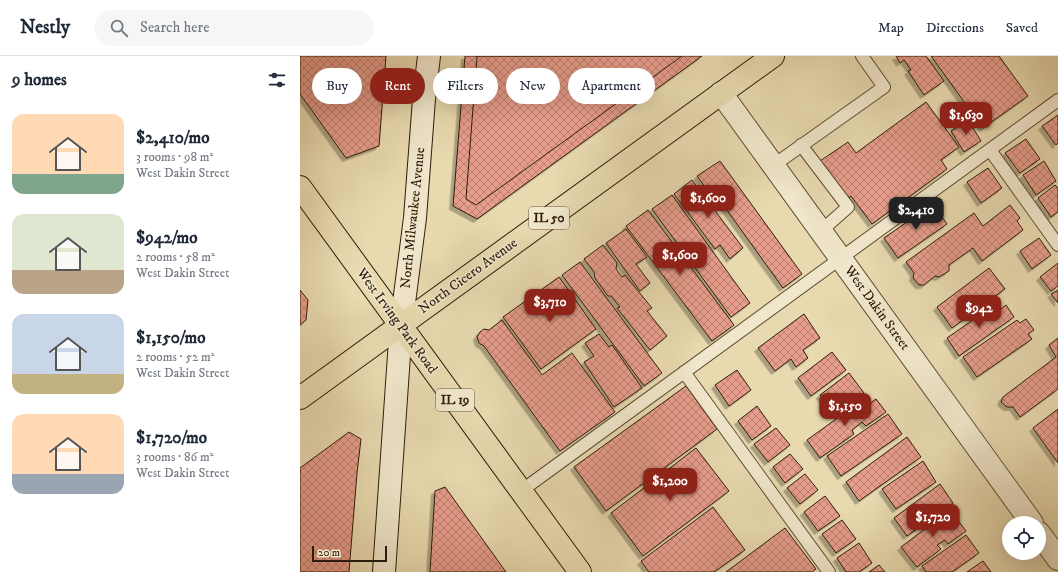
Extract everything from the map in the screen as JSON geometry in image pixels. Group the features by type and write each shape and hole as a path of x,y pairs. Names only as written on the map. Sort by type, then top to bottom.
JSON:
{"main road":[{"name":"North Cicero Avenue","path":"300,398 773,56"},
{"name":"West Irving Park Road","path":"300,187 580,572"}],"street":[{"name":"North Milwaukee Avenue","path":"384,572 401,326 415,218 424,99 429,56"},
{"name":"West Dakin Street","path":"721,93 1027,516"},
{"path":"1046,543 1058,559"}],"lane":[{"path":"774,165 884,87 862,56"},
{"path":"521,491 1058,100"},
{"path":"802,145 848,207 821,231"},
{"path":"990,150 1058,244"},
{"path":"684,372 829,572"}],"building":[{"path":"300,56 386,56 385,68 370,68 370,104 382,104 379,146 346,158 300,94"},
{"path":"465,56 702,56 655,90 655,68 568,68 568,104 636,104 477,219 453,206 461,104 498,104 498,68 464,68"},
{"path":"477,56 682,56 655,76 655,68 568,68 568,104 616,104 476,205 466,199 473,104 498,104 498,68 476,68"},
{"path":"896,56 926,56 944,81 924,95 908,71 911,70 904,60 900,63"},
{"path":"931,56 999,56 1028,96 983,128"},
{"path":"926,102 959,147 941,160 947,169 872,224 851,196 847,199 820,161 848,142 856,153"},
{"path":"1058,115 1058,143 1056,145 1042,126"},
{"path":"968,120 981,141 964,152 951,131"},
{"path":"1026,139 1040,159 1020,173 1005,153"},
{"path":"720,161 802,274 783,288 721,202 718,205 697,176"},
{"path":"1044,161 1056,181 1036,195 1023,175"},
{"path":"988,168 1002,188 981,203 967,182"},
{"path":"692,180 743,248 730,259 720,245 715,249 674,194"},
{"path":"1055,185 1058,188 1058,212 1051,217 1038,198"},
{"path":"672,195 750,303 731,317 652,209"},
{"path":"933,204 947,224 898,258 884,238"},
{"path":"1010,205 1020,218 1017,221 1023,230 982,261 973,248 949,265 949,271 939,277 935,276 924,285 919,285 913,278 914,273 906,262 974,213 983,226"},
{"path":"648,210 734,325 712,341 626,226"},
{"path":"626,229 647,257 636,264 650,283 640,291 606,243"},
{"path":"1039,238 1051,255 1032,269 1020,251"},
{"path":"603,245 617,263 616,269 622,277 625,275 652,308 647,311 667,336 650,350 617,308 620,307 611,296 608,296 595,278 594,272 584,259"},
{"path":"580,262 662,373 644,386 562,275"},
{"path":"1058,263 1058,286 1051,291 1040,277"},
{"path":"989,268 1005,289 952,328 937,307"},
{"path":"559,277 596,329 541,369 503,317"},
{"path":"300,290 308,300 306,320 300,325"},
{"path":"1058,290 1058,303 1051,294"},
{"path":"1006,305 1014,317 959,356 947,338 993,306 997,312"},
{"path":"804,314 820,338 803,350 808,358 796,367 791,359 775,371 758,348"},
{"path":"1026,319 1034,330 1028,334 1032,339 977,377 963,357 1017,320 1020,323"},
{"path":"502,320 542,375 572,353 615,412 560,451 484,346 479,343 477,337 480,332 484,329 489,330"},
{"path":"599,334 609,347 612,345 642,388 614,407 584,362 594,356 585,343"},
{"path":"1058,338 1058,389 1020,417 1013,407 1007,407 1001,402 1003,397 1056,357 1049,345"},
{"path":"832,352 846,370 811,396 798,378"},
{"path":"737,370 751,390 729,406 715,385"},
{"path":"849,373 864,393 835,415 820,395"},
{"path":"686,386 717,429 606,511 574,467"},
{"path":"864,399 869,404 876,399 886,412 866,426 862,422 852,430 854,434 820,458 807,440"},
{"path":"757,406 771,426 752,440 738,421"},
{"path":"1058,409 1058,463 1033,428"},
{"path":"888,414 902,434 841,476 827,456"},
{"path":"776,428 790,445 768,462 754,444"},
{"path":"349,432 361,439 349,572 300,572 300,468"},
{"path":"907,437 921,457 859,501 846,482"},
{"path":"696,448 729,491 643,556 611,513"},
{"path":"790,454 803,469 785,483 773,467"},
{"path":"923,461 936,482 896,509 882,489"},
{"path":"805,474 818,490 800,504 787,488"},
{"path":"940,484 953,503 907,536 894,518"},
{"path":"445,487 506,572 430,572 435,491"},
{"path":"825,496 840,516 818,531 804,512"},
{"path":"713,507 745,550 714,572 649,572 641,561"},
{"path":"950,510 966,531 948,544 945,540 937,545 941,549 917,567 901,547"},
{"path":"842,520 856,539 836,553 822,534"},
{"path":"785,528 816,569 812,572 726,572"},
{"path":"966,535 979,553 952,572 926,572 922,566"},
{"path":"859,543 872,563 859,572 846,572 837,558"},
{"path":"983,561 991,572 967,572"},
{"path":"879,565 885,572 869,572"}]}
